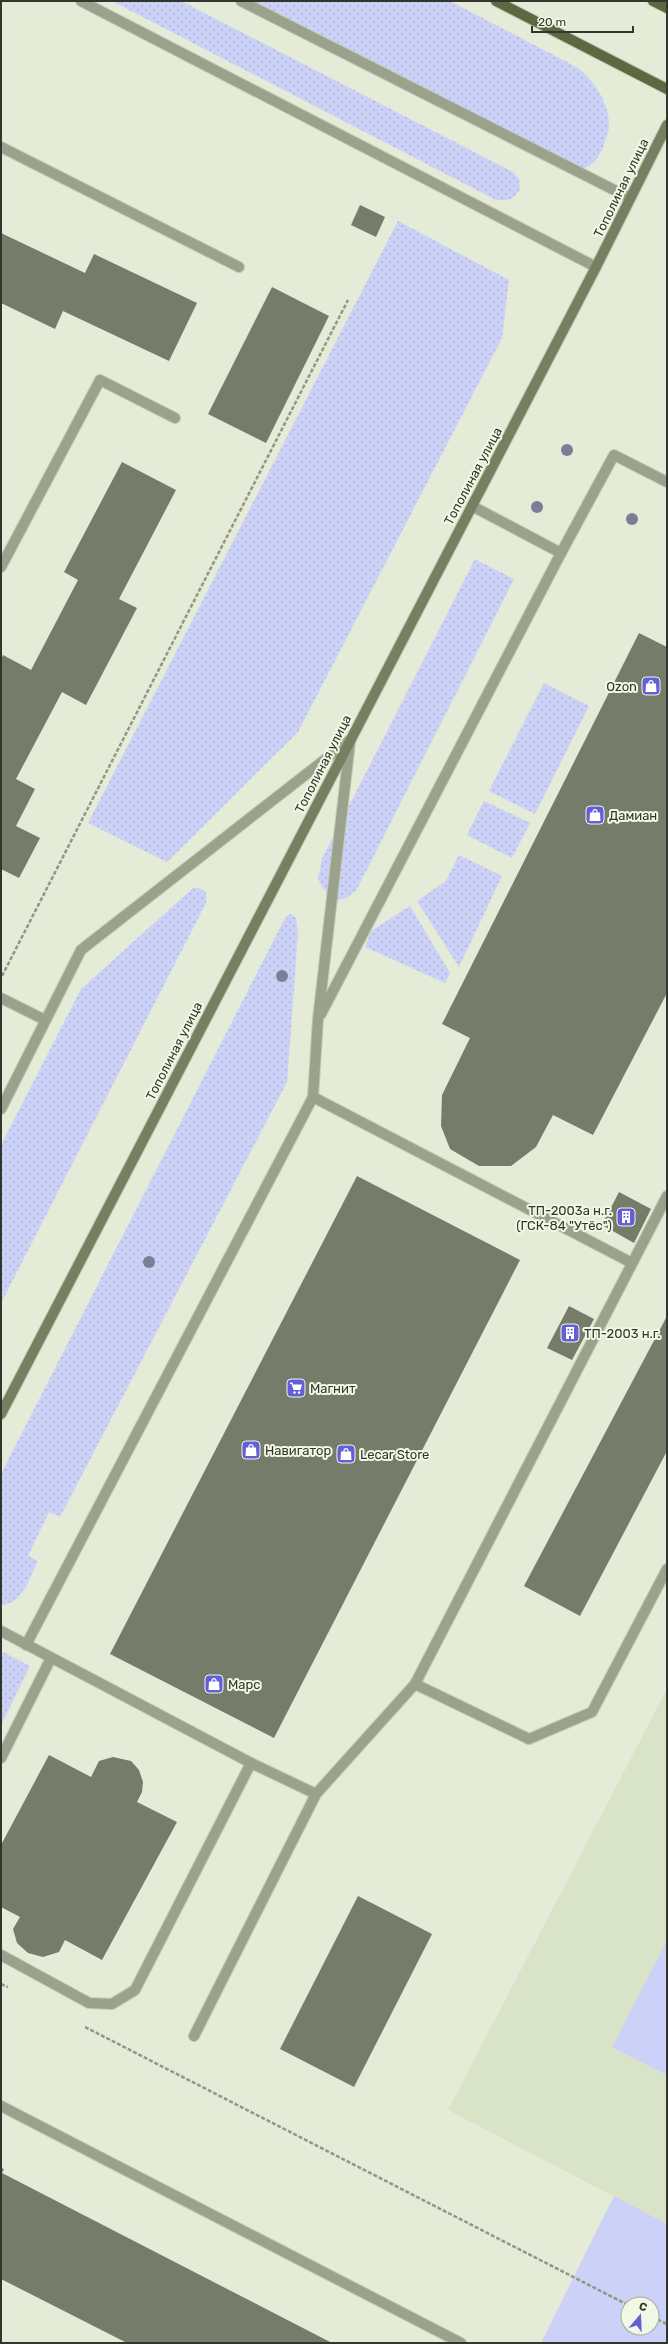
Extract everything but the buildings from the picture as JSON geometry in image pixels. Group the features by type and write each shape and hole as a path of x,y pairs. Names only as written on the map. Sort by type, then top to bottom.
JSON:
{"main road":[{"path":"496,1 667,89"},
{"path":"653,1 667,8"},
{"name":"Тополиная улица","path":"1,1414 596,267 667,125"}],"street":[{"path":"81,1 596,267"},
{"path":"241,1 630,198"},
{"path":"1,147 239,267"},
{"path":"1,567 100,380 175,418"},
{"path":"318,1019 561,553 614,455 667,482"},
{"path":"472,506 561,553"},
{"path":"26,1645 313,1097 318,1019 350,740"},
{"path":"1,1109 81,950 350,740"},
{"path":"1,998 45,1020"},
{"path":"313,1097 632,1264"},
{"path":"194,2036 316,1794 415,1684 667,1196"},
{"path":"415,1684 529,1739 592,1712 667,1569"},
{"path":"1,1631 252,1763 316,1794"},
{"path":"1,1758 51,1658"},
{"path":"1,1956 89,2003 112,2004 135,1990 252,1763"},
{"path":"1,2106 461,2343"}],"path":[{"path":"1,978 348,300"},
{"path":"1,1984 15,1991"},
{"path":"79,2024 620,2301"}],"shaded area":[{"path":"112,1 181,1 513,172 519,179 520,189 513,198 506,200 494,199"},
{"path":"250,1 450,1 578,68 584,73 600,93 607,109 609,129 602,149 593,163 582,169"},
{"path":"398,221 509,280 502,338 298,732 167,862 88,823"},
{"path":"475,559 514,579 357,889 345,898 340,900 335,899 326,892 318,879 322,859"},
{"path":"544,683 589,706 535,814 489,791"},
{"path":"484,801 530,823 512,858 467,835"},
{"path":"459,855 502,876 459,967 417,901 446,881"},
{"path":"193,888 198,888 206,892 206,903 1,1303 1,1145 81,989"},
{"path":"410,906 450,973 445,983 365,947 371,931"},
{"path":"291,914 296,918 298,933 287,1082 60,1517 49,1512 28,1556 38,1561 28,1582 15,1600 9,1604 1,1605 1,1474 284,920"},
{"path":"1,1651 30,1666 1,1725"},
{"path":"667,1689 667,2224 448,2110"},
{"path":"667,1941 667,2075 612,2047"},
{"path":"614,2196 667,2224 667,2343 541,2343"}],"place":[{"name":"Ozon","path":"651,686"},
{"name":"Дамиан","path":"595,815"},
{"name":"ТП-2003а н.г. (ГСК-84 \"Утёс\")","path":"626,1217"},
{"name":"ТП-2003 н.г.","path":"570,1333"},
{"name":"Магнит","path":"296,1388"},
{"name":"Навигатор","path":"251,1450"},
{"name":"Lecar Store","path":"346,1454"},
{"name":"Марс","path":"214,1684"}]}
